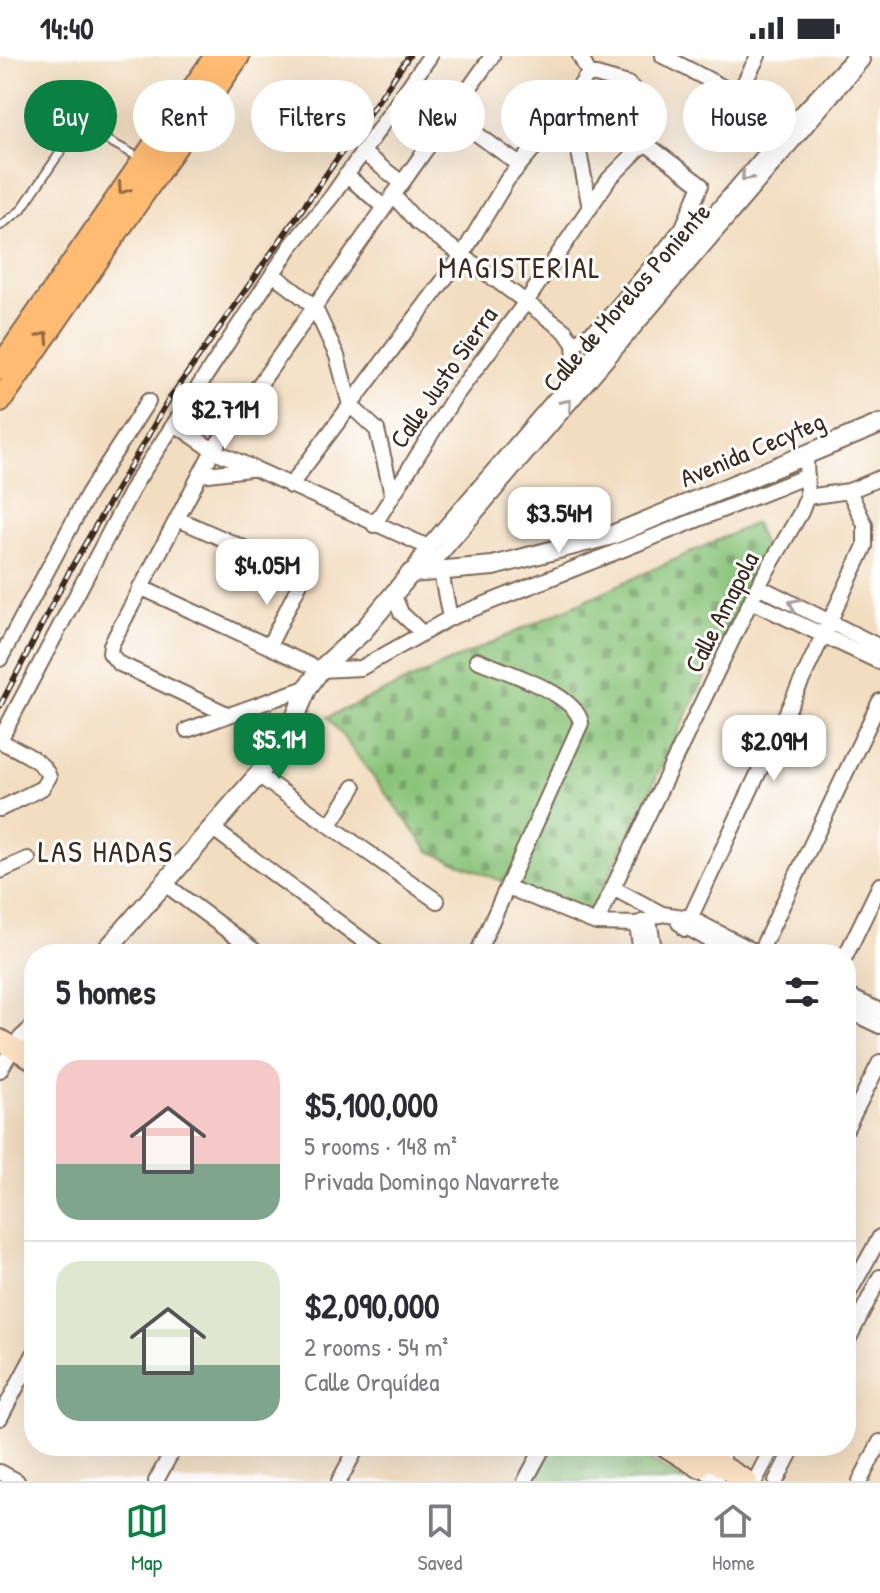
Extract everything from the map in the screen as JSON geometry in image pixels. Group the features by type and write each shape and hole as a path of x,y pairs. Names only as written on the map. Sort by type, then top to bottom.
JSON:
{"highway":[{"path":"0,368 216,56"},
{"path":"0,401 238,56"}],"main road":[{"path":"0,1025 21,1040"},
{"path":"689,1456 747,1481"}],"street":[{"path":"374,135 430,56"},
{"path":"476,80 492,56"},
{"path":"580,56 587,76"},
{"path":"663,56 680,60 713,80"},
{"path":"746,80 758,56"},
{"name":"Calle de Morelos Poniente","path":"796,129 855,56"},
{"name":"Calle de Morelos Poniente","path":"796,130 863,56"},
{"path":"584,80 587,76"},
{"path":"587,76 608,80"},
{"path":"485,140 520,165"},
{"path":"0,809 42,788 49,777 47,770 37,762 0,741 107,535 273,274 362,152 417,222 565,331 574,344 576,373"},
{"path":"227,714 118,663 110,653 140,587 213,450 425,152"},
{"path":"290,486 461,257 507,180 531,152"},
{"path":"579,152 590,208"},
{"name":"Calle Justo Sierra","path":"374,525 453,399 526,302 615,171 635,152"},
{"path":"655,152 701,185 667,269"},
{"name":"Calle de Morelos Poniente","path":"114,944 258,775 290,729 308,687 320,670 363,631 393,594 426,572 616,317 729,207 777,152"},
{"path":"346,175 393,195"},
{"name":"Calle de Morelos Poniente","path":"426,572 428,547 519,450 667,269"},
{"path":"273,274 314,306 337,356 350,405 377,430 392,494"},
{"path":"574,344 616,317"},
{"path":"0,659 88,494 148,401"},
{"path":"175,424 213,450 428,547"},
{"name":"Avenida Cecyteg","path":"426,572 510,562 612,535 880,424"},
{"name":"Calle Amapola","path":"596,923 758,586 807,497 806,455"},
{"path":"200,475 254,469"},
{"path":"140,587 270,644 320,670 361,668 450,618 807,476"},
{"path":"807,497 849,491 880,478"},
{"path":"687,923 865,546 865,525 849,491"},
{"path":"178,519 298,572 301,581 270,644"},
{"path":"426,572 450,618"},
{"path":"758,586 880,662"},
{"path":"393,594 401,613 421,632"},
{"path":"751,601 880,647"},
{"path":"477,660 536,685 572,705 581,723 481,944"},
{"path":"187,730 308,687"},
{"path":"764,944 880,701"},
{"path":"258,775 437,901"},
{"path":"330,825 354,787"},
{"path":"212,828 368,944"},
{"path":"0,871 28,859"},
{"path":"165,884 246,944"},
{"path":"851,944 880,885"},
{"path":"507,887 596,923 655,919 687,923 736,944"},
{"path":"613,888 655,919"},
{"path":"645,944 655,919"},
{"path":"655,919 655,944"},
{"path":"687,923 719,944"},
{"path":"856,1000 880,1011"},
{"path":"856,1015 880,1026"},
{"path":"0,1070 21,1040"},
{"path":"856,1109 880,1062"},
{"path":"856,1277 880,1237"},
{"path":"856,1324 880,1277"},
{"path":"856,1291 872,1293"},
{"path":"0,1418 24,1373"},
{"path":"860,1481 880,1442"},
{"path":"156,1481 170,1456"},
{"path":"339,1481 353,1456"},
{"path":"525,1481 539,1456"},
{"path":"755,1481 768,1456"},
{"path":"776,1481 789,1456"},
{"path":"0,1472 17,1481"}],"lane":[{"path":"0,226 21,210 76,129 87,129 144,160"}],"green space":[{"path":"755,523 766,551 588,918 429,851 328,717"},
{"path":"549,1456 643,1456 684,1481 535,1481"}],"railway":[{"path":"0,706 70,570 168,401 409,56"}],"district":[{"name":"MAGISTERIAL","path":"520,267"},
{"name":"LAS HADAS","path":"106,851"}]}
